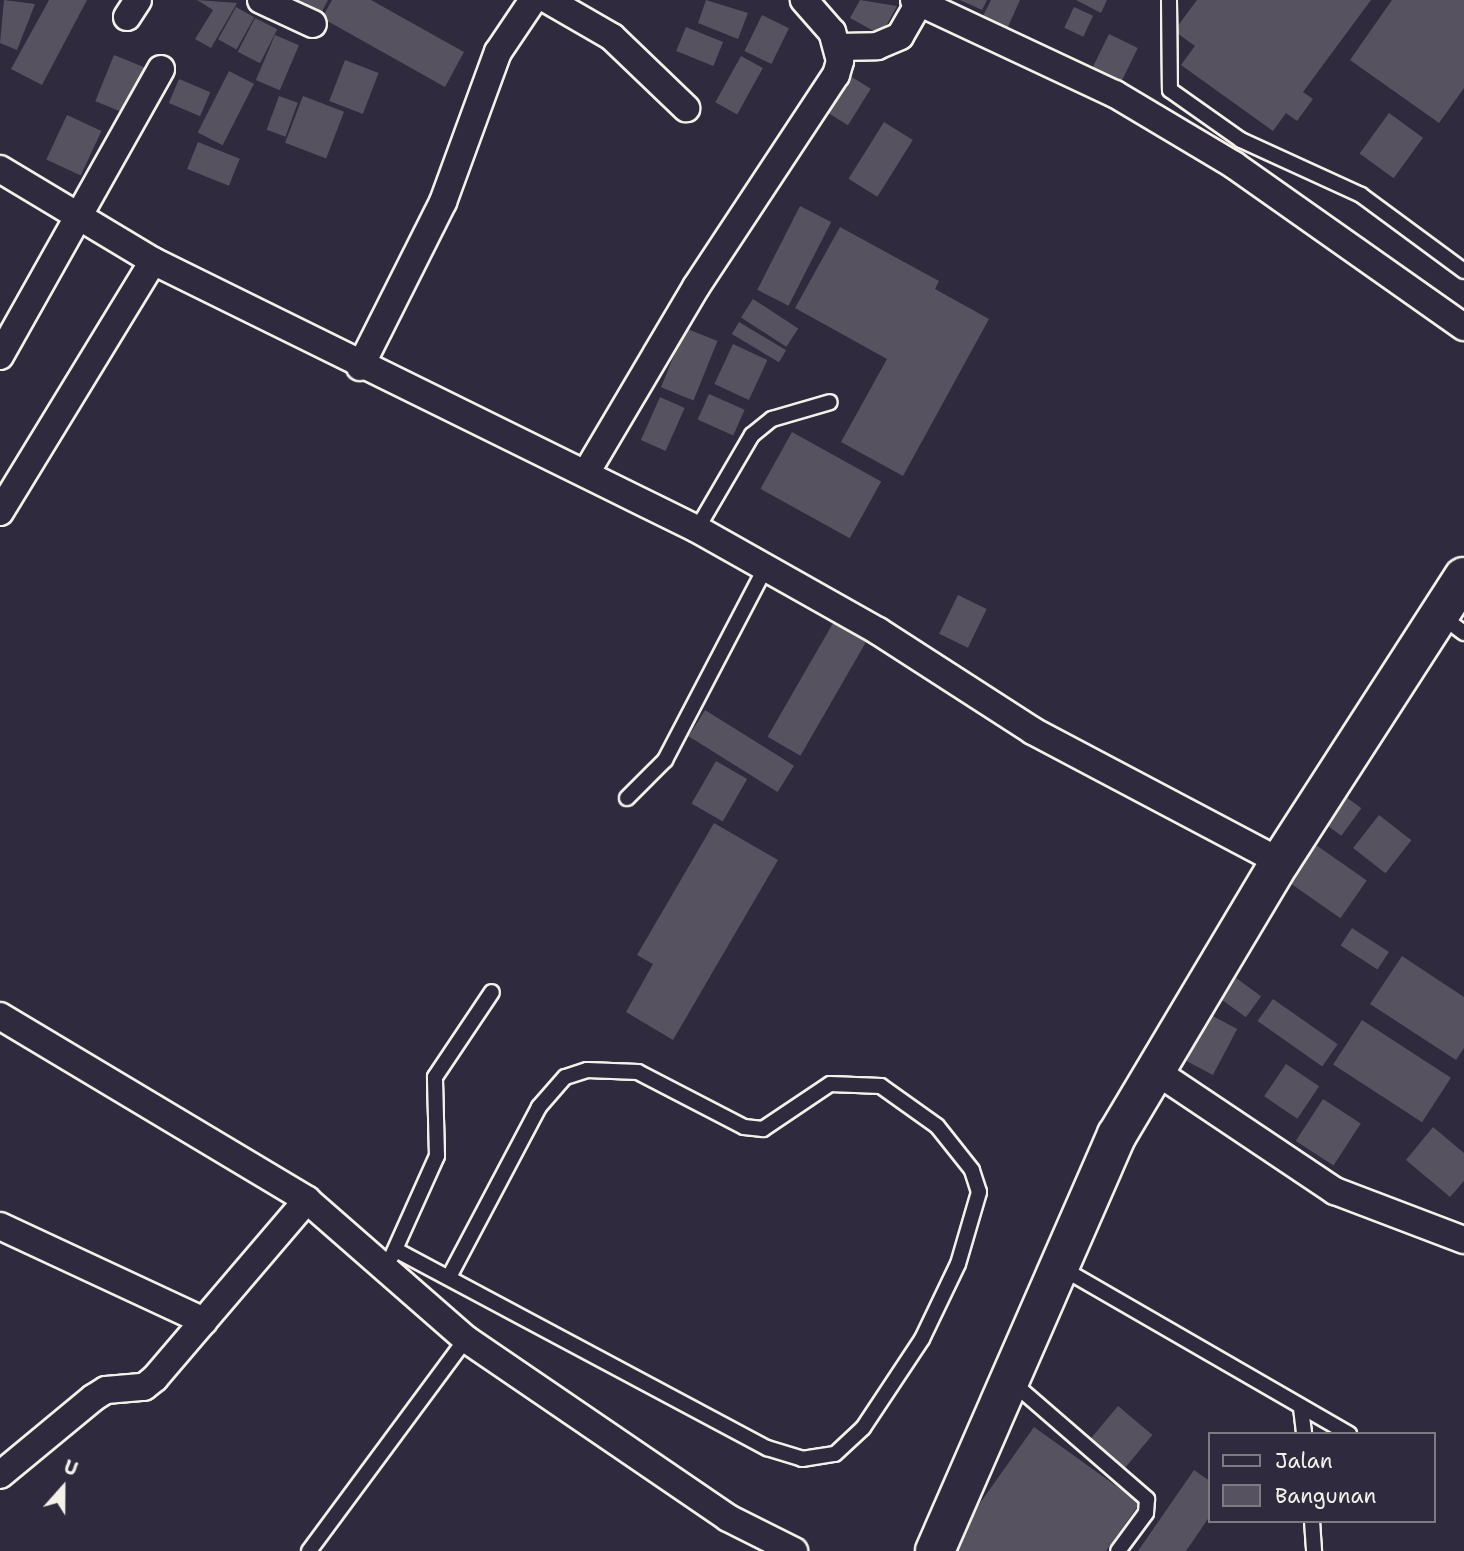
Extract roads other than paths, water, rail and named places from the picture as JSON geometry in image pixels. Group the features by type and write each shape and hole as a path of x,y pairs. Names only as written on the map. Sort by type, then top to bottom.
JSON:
{"street":[{"path":"261,0 313,24"},
{"path":"360,367 443,202 498,52 533,0"},
{"path":"548,0 612,37 686,108"},
{"path":"586,473 696,287 816,110 836,75 838,47 804,0"},
{"path":"838,47 877,46 900,36 915,3 1115,94 1234,165 1464,327"},
{"path":"0,356 77,212 161,69"},
{"path":"0,169 77,212 153,261 360,367 586,473 697,529 766,567 1033,731 1280,862"},
{"path":"0,512 153,261"},
{"path":"934,1551 1056,1265 1154,1070 1280,862 1452,624 1464,577"},
{"path":"0,1016 307,1200 391,1259 466,1339 728,1518 794,1551"},
{"path":"1154,1070 1335,1191 1462,1237"},
{"path":"0,1475 93,1398 144,1387 307,1200"},
{"path":"0,1226 204,1321"}],"lane":[{"path":"1169,0 1170,90 1241,140 1361,195 1464,271"},
{"path":"697,529 752,435 772,419 830,402"},
{"path":"627,798 665,760 766,567"},
{"path":"450,1275 539,1107 565,1077 587,1070 638,1072 744,1127 763,1129 830,1084 881,1086 937,1126 972,1170 979,1192 958,1264 922,1339 863,1428 835,1454 802,1459 767,1448 450,1275 391,1259 437,1156 435,1077 492,992"},
{"path":"1056,1265 1345,1432"},
{"path":"309,1551 466,1339"},
{"path":"1006,1377 1147,1499 1146,1513 1118,1551"},
{"path":"1301,1408 1304,1432"},
{"path":"1312,1523 1314,1551"}]}
